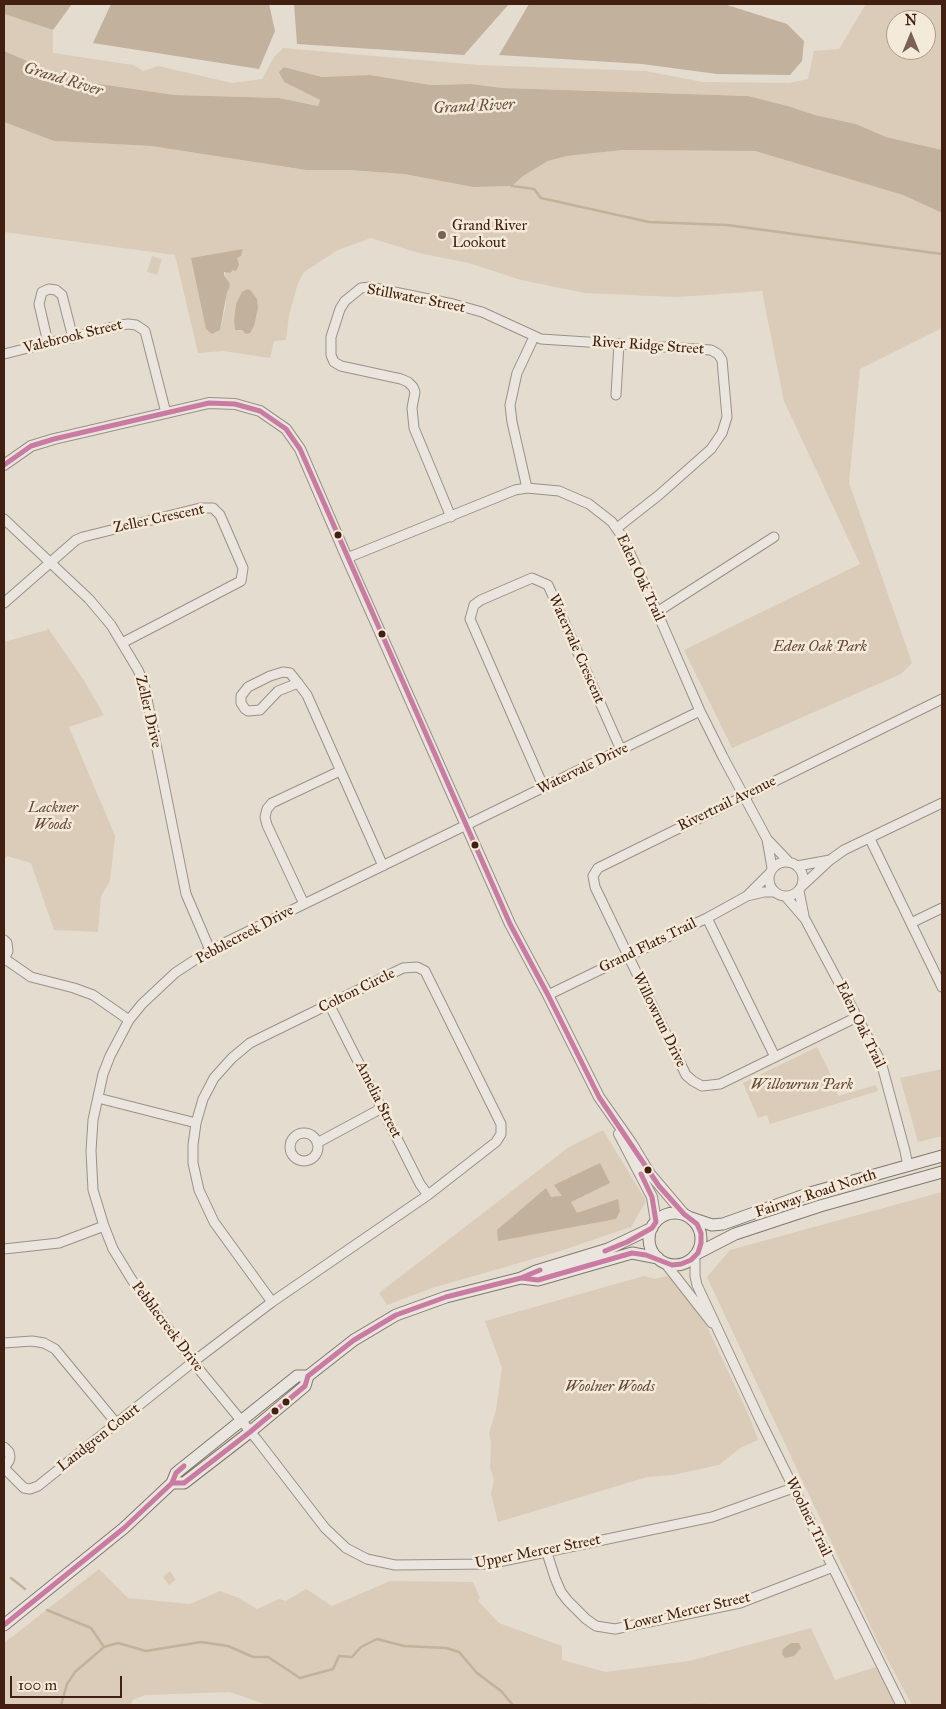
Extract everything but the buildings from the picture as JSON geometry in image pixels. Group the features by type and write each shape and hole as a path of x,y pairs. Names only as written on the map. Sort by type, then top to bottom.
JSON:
{"main road":[{"name":"Fairway Road North","path":"687,1216 712,1225 723,1224 810,1193 942,1156"},
{"name":"Fairway Road North","path":"696,1254 735,1234 810,1209 942,1172"},
{"path":"4,1625 124,1528 172,1483 184,1484 246,1426 305,1386 308,1376 354,1340 396,1315 446,1297 522,1278 536,1271 616,1246 672,1213 687,1216 697,1224 701,1233 701,1243 696,1254 681,1264 632,1253 538,1280 522,1278"},
{"path":"654,1225 649,1241 651,1249 662,1261"}],"street":[{"name":"Stillwater Street","path":"451,517 414,428 412,408 415,392 413,387 408,382 348,369 334,362 331,355 331,337 340,309 345,301 354,293 361,288 370,287 482,312 534,337"},
{"path":"48,343 38,304 42,292 49,289 56,290 62,295 73,338"},
{"name":"Valebrook Street","path":"4,354 128,324 136,325 145,331 166,413"},
{"name":"River Ridge Street","path":"534,337 710,350 718,354 722,360 727,417 722,433 710,449 659,495 617,528"},
{"path":"527,488 510,405 517,373 534,337"},
{"path":"616,395 619,344"},
{"path":"4,465 31,446 54,439 209,403 235,404 260,411 286,429 300,449 510,924 599,1096 659,1186 687,1216"},
{"name":"Eden Oak Trail","path":"347,558 515,490 527,488 559,491 589,504 617,528 657,612 700,711 743,796 767,839 793,864"},
{"name":"Zeller Crescent","path":"51,563 76,540 91,534 200,508 213,508 220,516 243,568 241,581 122,643"},
{"name":"Zeller Drive","path":"4,519 89,599 111,625 138,670 144,684 186,894 210,950"},
{"path":"657,612 774,537"},
{"path":"4,603 51,563"},
{"name":"Watervale Crescent","path":"544,788 470,619 474,605 481,600 532,578 548,584 621,750"},
{"path":"298,683 278,691 260,710 248,711 241,703 241,696 248,686 270,676 283,672 290,673 298,683 307,695 383,866"},
{"name":"Rivertrail Avenue","path":"628,956 595,887 594,876 598,868 942,699"},
{"name":"Watervale Drive","path":"466,826 700,711"},
{"path":"304,904 266,825 267,809 272,803 340,771"},
{"path":"830,860 777,864 771,871 769,884 774,892 786,897 791,896 801,889 830,860 844,850 942,803"},
{"name":"Pebblecreek Drive","path":"246,1426 193,1362 132,1280 113,1250 93,1190 90,1151 92,1120 103,1074 110,1056 129,1020 142,1004 175,973 210,950 466,826"},
{"name":"Eden Oak Trail","path":"767,839 771,871"},
{"path":"870,839 942,987"},
{"path":"793,864 803,875 801,889"},
{"name":"Grand Flats Trail","path":"747,896 771,871"},
{"name":"Eden Oak Trail","path":"801,889 805,919"},
{"name":"Grand Flats Trail","path":"548,995 707,918 747,896 774,892"},
{"name":"Eden Oak Trail","path":"786,897 805,919 881,1062 908,1166"},
{"path":"911,923 942,908"},
{"path":"707,918 775,1057"},
{"path":"4,940 8,947 7,955 4,959 30,977 84,991 129,1020"},
{"name":"Willowrun Drive","path":"628,956 686,1075 702,1086 720,1084 857,1017"},
{"name":"Colton Circle","path":"193,1362 272,1302 428,1194 496,1142 501,1134 501,1124 425,971 417,967 403,968 250,1043 232,1058 214,1078 203,1099 196,1123 193,1145 193,1164 199,1190 214,1222 272,1302"},
{"name":"Amelia Street","path":"329,1004 420,1184 428,1194"},
{"path":"98,1098 196,1123"},
{"path":"318,1143 382,1108"},
{"path":"610,1114 625,1148 652,1197 654,1225"},
{"path":"4,1249 59,1243 104,1226"},
{"name":"Woolner Trail","path":"696,1254 695,1276 697,1285 793,1488 901,1705"},
{"name":"Woolner Trail","path":"662,1261 717,1328"},
{"path":"4,1344 32,1341 55,1349 117,1424"},
{"name":"Landgren Court","path":"4,1447 10,1457 4,1468 24,1488 30,1489 38,1486 193,1362"},
{"name":"Upper Mercer Street","path":"246,1426 330,1534 346,1548 366,1558 395,1565 461,1566 489,1564 547,1553 712,1517 793,1488"},
{"name":"Lower Mercer Street","path":"547,1553 561,1592 568,1601 596,1626 615,1629 740,1602 833,1567"}],"green space":[{"path":"866,4 942,4 942,150 886,137 856,124 815,115 748,96 503,88 471,84 431,85 370,75 322,77 284,67 284,82 320,100 319,106 279,98 175,95 58,78 39,66 4,51 4,14 53,30 53,53 133,65 143,71 158,66 232,83 262,79 274,57 283,48 479,65 645,71 703,82 789,83 808,79 814,51 839,49"},
{"name":"Eden Oak Park","path":"4,122 54,141 151,146 306,170 349,170 404,174 473,187 512,186 523,176 548,161 567,156 623,150 755,151 903,195 942,213 942,328 860,369 849,483 912,663 901,674 732,748 684,650 860,564 784,401 762,291 677,297 585,293 521,280 469,263 419,253 371,238 338,250 304,272 298,283 289,315 286,340 274,341 270,358 223,351 198,353 175,255 4,232","holes":["191,258 237,258 237,262 230,272 225,272 226,305 220,330 215,333","241,296 257,299 258,308 240,331 235,329 234,321"]},
{"path":"152,256 162,259 157,275 147,272"},
{"name":"Lackner Woods","path":"48,628 83,679 104,715 69,727 115,836 110,881 101,896 98,932 54,930 31,863 7,856 4,859 4,642 47,630"},
{"name":"Willowrun Park","path":"817,1047 831,1075 838,1096 876,1085 878,1091 770,1124 767,1115 758,1118 743,1083"},
{"path":"942,1069 942,1136 918,1142 900,1078"},
{"path":"603,1130 646,1201 631,1227 557,1252 432,1288 387,1305 379,1293 569,1147"},
{"path":"942,1192 942,1705 912,1705 877,1640 707,1277 730,1250"},
{"name":"Woolner Woods","path":"671,1275 687,1284 750,1418 758,1440 740,1448 719,1465 673,1475 647,1477 498,1522 491,1494 494,1480 490,1467 491,1443 489,1433 496,1410 502,1368 485,1321 644,1276 655,1279"},
{"path":"99,1569 128,1598 190,1604 220,1591 239,1598 257,1609 279,1599 286,1601 306,1589 332,1606 390,1581 473,1582 480,1598 478,1601 499,1623 562,1646 562,1660 606,1672 689,1661 811,1628 835,1680 876,1667 895,1705 267,1705 230,1692 145,1695 133,1700 130,1705 4,1705 4,1643"},
{"path":"170,1571 176,1580 169,1585 163,1577"}],"water":[{"path":"4,4 72,4 53,30 4,14"},
{"path":"111,4 269,4 275,31 259,69 93,43"},
{"path":"294,4 509,4 464,55 297,44"},
{"path":"529,4 724,4 787,24 804,41 802,61 790,75 717,74 642,64 499,55"},
{"name":"Grand River","path":"4,51 39,66 58,78 175,95 279,98 318,106 320,100 284,82 279,72 284,67 322,77 370,75 431,85 471,84 503,88 748,96 815,115 856,124 886,137 942,150 942,213 903,195 755,151 623,150 567,156 548,161 523,176 512,186 473,187 404,174 349,170 306,170 151,146 54,141 4,122"},
{"path":"243,249 241,256 237,258 239,265 236,271 224,272 230,284 220,330 212,334 206,329 191,258"},
{"path":"248,289 257,299 258,308 254,326 250,333 246,334 242,330 235,330 234,321 236,304 242,292"},
{"path":"600,1163 610,1183 571,1202 577,1213 618,1199 620,1211 616,1219 498,1241 497,1230 546,1188 551,1197 562,1196 554,1185"},
{"path":"791,1643 799,1643 801,1648 794,1656 785,1658 782,1654 783,1649"}],"waterway":[{"path":"512,186 534,189 541,198 649,222 727,225 942,254"},
{"path":"11,1578 25,1589"},
{"path":"47,1610 91,1628 104,1647"},
{"path":"61,1705 67,1684 75,1672 104,1647 118,1643 146,1651 201,1642 228,1646 253,1657 268,1657 300,1678 333,1669 339,1656 352,1657 361,1647 377,1639 404,1646 446,1648 459,1652 477,1673 501,1691 513,1705"},
{"path":"690,1705 705,1705"}],"transit line":[{"path":"4,465 31,446 54,439 209,403 235,404 260,411 286,429 300,449 510,924 599,1097 659,1186 684,1214 697,1224 701,1233 698,1253 691,1260 681,1264 672,1265 646,1255 632,1253 538,1280 521,1278"},
{"path":"605,1251 627,1242 652,1228 656,1222 652,1197 641,1174"},
{"path":"172,1483 184,1483 305,1386 308,1376 354,1340 396,1315 446,1297 521,1278 540,1270"},
{"path":"4,1625 124,1528 172,1483 176,1473 184,1466"}],"place":[{"name":"Grand River Lookout","path":"442,235"}]}
